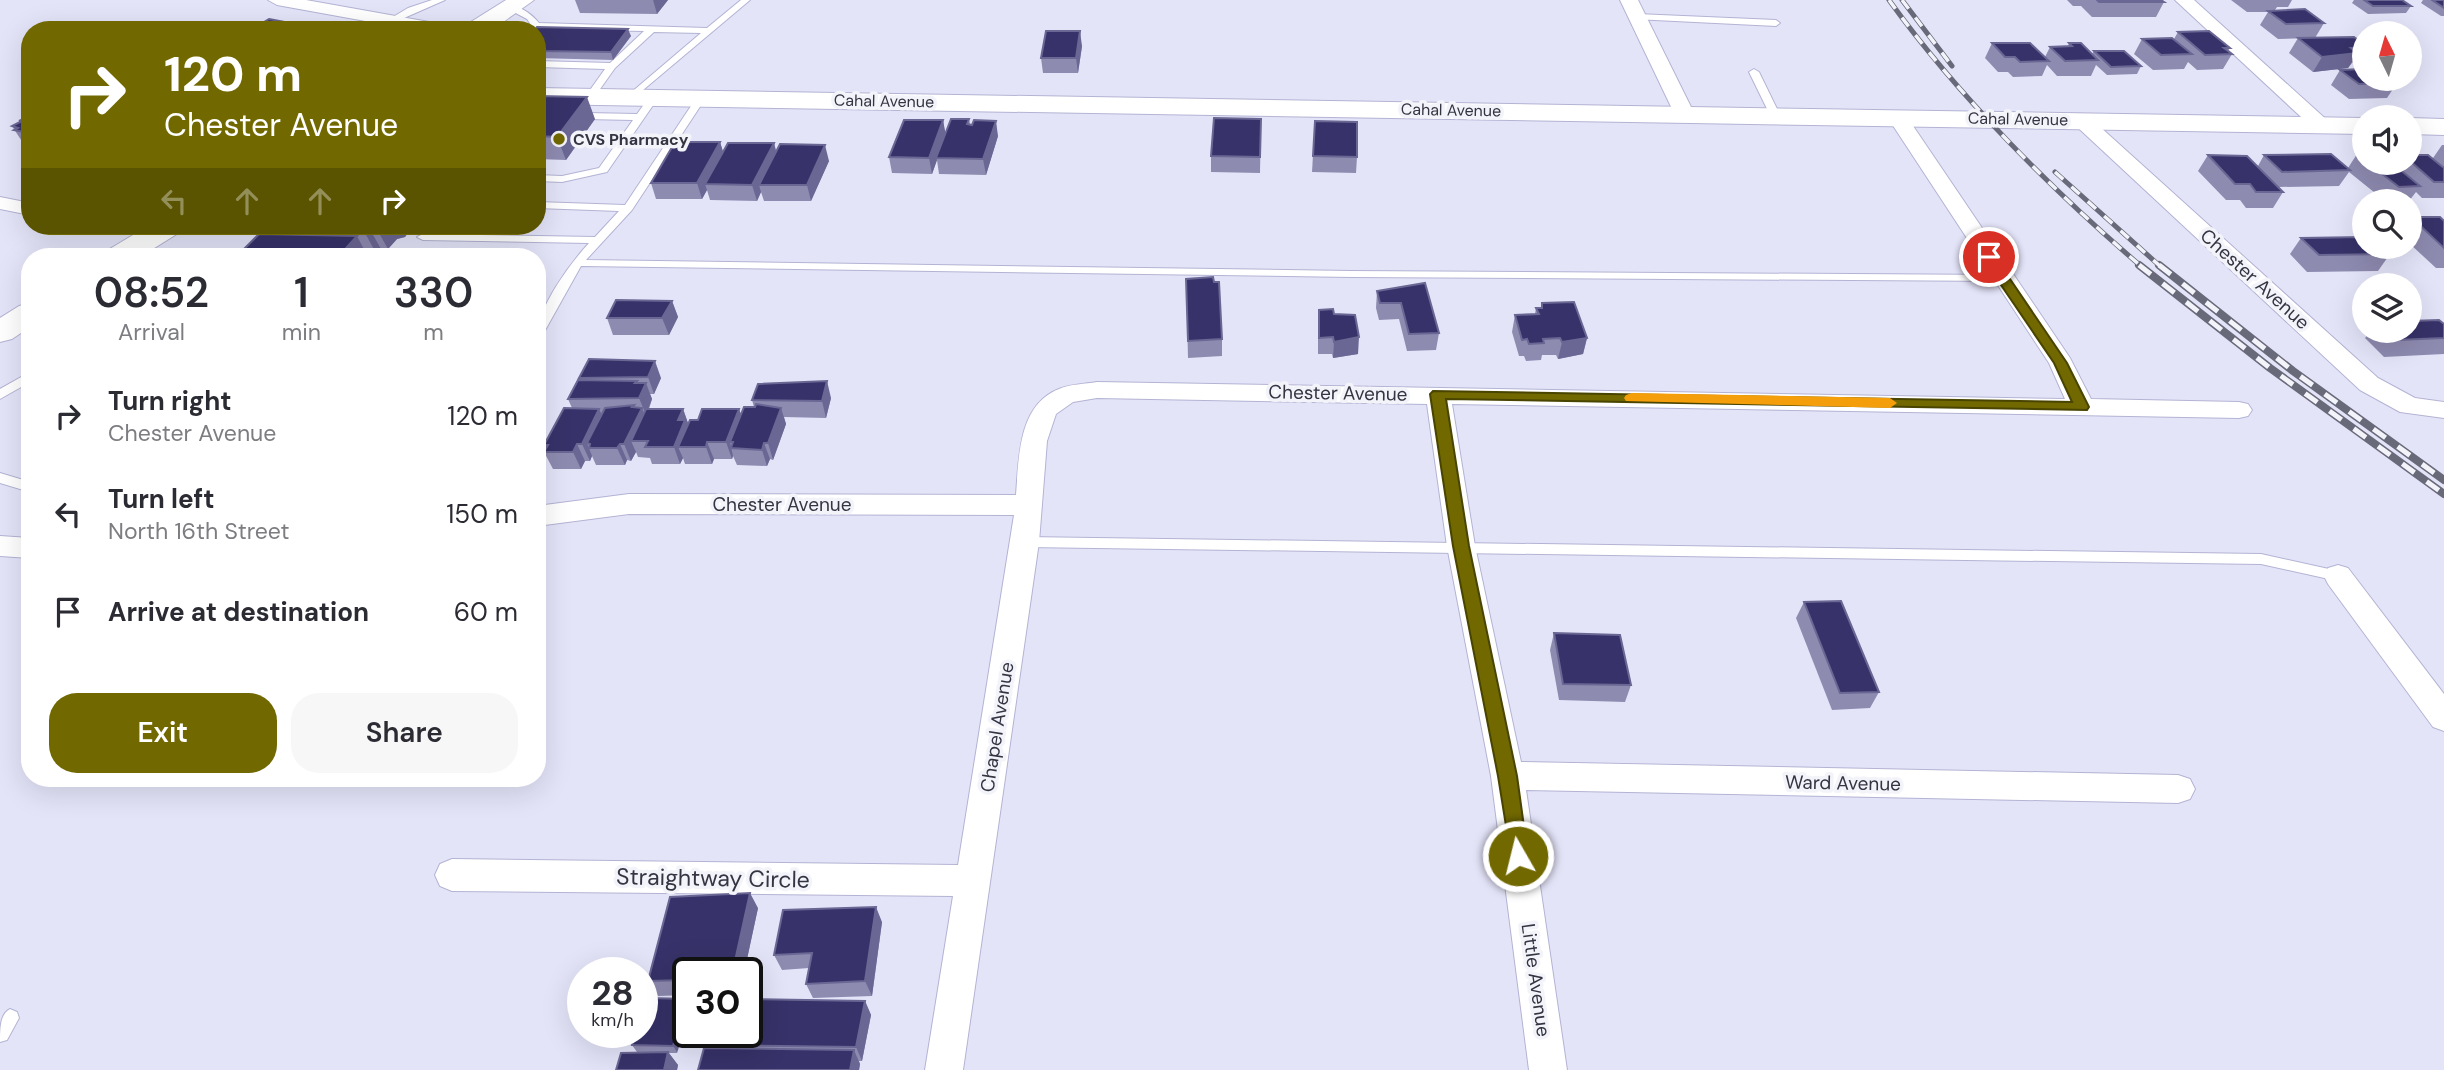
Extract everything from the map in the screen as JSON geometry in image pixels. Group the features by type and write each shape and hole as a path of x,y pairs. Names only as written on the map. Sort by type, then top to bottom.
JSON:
{"street":[{"path":"277,0 397,21"},
{"path":"2184,0 2321,125"},
{"path":"489,21 516,4"},
{"path":"1633,8 1684,113"},
{"name":"Cahal Avenue","path":"546,96 590,97 641,104 700,99 2352,125"},
{"path":"1898,118 2060,363 2082,407"},
{"name":"Chester Avenue","path":"2081,120 2369,384 2409,405 2444,410"},
{"path":"2422,126 2444,127"},
{"path":"0,203 21,207"},
{"path":"133,248 154,235"},
{"path":"0,331 21,318"},
{"name":"Chester Avenue","path":"1066,394 1097,390 1438,394 2239,410"},
{"name":"Chapel Avenue","path":"944,1070 1025,542 1034,441 1045,410 1066,394"},
{"name":"Little Avenue","path":"1438,394 1461,546 1507,776 1548,1070"},
{"name":"Chester Avenue","path":"546,515 629,504 1027,505"},
{"path":"0,546 21,547"},
{"path":"2338,576 2444,718"},
{"name":"Ward Avenue","path":"1507,776 2178,789"},
{"name":"Straightway Circle","path":"452,876 973,881"}],"lane":[{"path":"392,20 419,6 441,0"},
{"path":"546,178 562,178 603,170 641,104 709,31 746,0"},
{"path":"516,4 532,21"},
{"path":"1633,8 1776,23"},
{"path":"546,29 605,32 652,29 709,31"},
{"path":"590,97 612,66 652,29"},
{"path":"546,62 581,62 612,66"},
{"path":"1754,72 1775,115"},
{"path":"546,318 577,263 628,208 700,99"},
{"path":"546,113 641,104"},
{"path":"546,205 628,208"},
{"path":"424,235 423,237 600,240"},
{"path":"577,263 1351,274 2002,278"},
{"path":"0,396 21,382"},
{"path":"0,478 21,484"},
{"path":"1025,542 2261,559 2338,576"}],"building":[{"path":"2097,0 2161,0 2164,2 2099,2"},
{"path":"2364,0 2402,0 2411,6 2373,6"},
{"path":"2432,0 2444,0 2444,8"},
{"path":"2305,9 2324,23 2286,24 2268,11"},
{"path":"546,27 628,29 611,52 546,51"},
{"path":"1046,31 1080,31 1076,58 1041,58"},
{"path":"2209,31 2230,48 2224,48 2232,54 2205,55 2178,32"},
{"path":"2352,37 2352,54 2322,57 2298,38"},
{"path":"2172,38 2192,54 2161,55 2142,39"},
{"path":"1992,43 2030,43 2049,61 2020,62 2015,57 2005,57"},
{"path":"2069,43 2081,43 2098,60 2065,61 2050,47 2072,46"},
{"path":"2094,51 2124,51 2141,66 2111,67"},
{"path":"2340,70 2352,70 2352,79"},
{"path":"546,96 587,97 557,137 546,136"},
{"path":"1214,118 1261,119 1260,157 1211,156"},
{"path":"951,119 969,119 967,124 972,125 974,120 996,121 983,159 936,158"},
{"path":"904,120 943,120 929,158 889,157"},
{"path":"1315,121 1357,122 1357,157 1313,156"},
{"path":"21,122 21,131 14,130 18,128 12,126"},
{"path":"675,142 720,142 697,183 651,183"},
{"path":"728,143 774,143 752,185 705,184"},
{"path":"780,144 825,145 807,185 759,185"},
{"path":"2331,154 2350,170 2282,172 2264,155"},
{"path":"2208,155 2247,156 2283,192 2256,192 2250,184 2235,184"},
{"path":"2422,155 2428,155 2444,168 2444,182 2434,182 2422,172"},
{"path":"2384,175 2407,175 2420,186 2399,187"},
{"path":"2422,217 2440,217 2444,221 2444,248 2422,227"},
{"path":"258,235 357,236 346,248 245,248"},
{"path":"2352,237 2352,255 2319,255 2301,238"},
{"path":"1213,277 1214,282 1219,282 1222,339 1188,341 1186,279"},
{"path":"1425,283 1439,333 1409,334 1401,303 1380,303 1377,291"},
{"path":"616,300 672,301 662,318 607,318"},
{"path":"1574,302 1587,338 1562,342 1560,338 1543,339 1544,343 1529,344 1527,339 1522,340 1515,315 1539,314 1536,308 1542,308 1542,303"},
{"path":"1333,309 1334,314 1355,315 1359,337 1334,342 1333,337 1319,338 1319,310"},
{"path":"2439,320 2444,324 2444,338 2422,339 2422,321"},
{"path":"589,359 655,361 648,377 579,378"},
{"path":"578,380 646,383 639,398 568,399"},
{"path":"827,381 822,401 752,400 758,384"},
{"path":"756,404 781,408 768,443 764,443 762,450 731,448 733,442 730,442 744,407 755,407"},
{"path":"634,405 632,407 642,408 624,444 617,448 589,448 590,444 587,443 605,408"},
{"path":"564,408 599,409 582,444 577,444 573,452 546,452 546,441"},
{"path":"646,409 683,409 678,420 685,420 674,447 645,447 648,441 631,441"},
{"path":"702,409 739,409 726,442 707,442 706,447 678,447 690,420 698,420"},
{"path":"1841,601 1879,692 1840,693 1804,602"},
{"path":"1554,633 1620,635 1631,685 1563,684"},
{"path":"750,893 736,957 672,957 672,980 658,981 658,957 654,957 670,897"},
{"path":"876,907 865,981 806,984 812,953 774,955 783,910"},
{"path":"658,998 672,999 672,1046 658,1046"},
{"path":"763,999 865,1001 856,1047 763,1046"},
{"path":"704,1048 854,1050 850,1070 698,1070"},
{"path":"668,1052 664,1070 616,1070 621,1053"}],"railway":[{"path":"1889,0 1945,71 2008,141 2074,206 2142,267"},
{"path":"1902,0 1952,66"},
{"path":"2055,172 2161,267"},
{"path":"2139,265 2270,368 2444,494"},
{"path":"2159,265 2293,371 2444,480"}],"slow traffic":[{"path":"1632,398 1890,403"}],"place":[{"name":"CVS Pharmacy","path":"559,139"}],"route":[{"path":"1518,856 1507,776 1461,546 1438,394 2082,407 2060,363 1989,257"}]}
